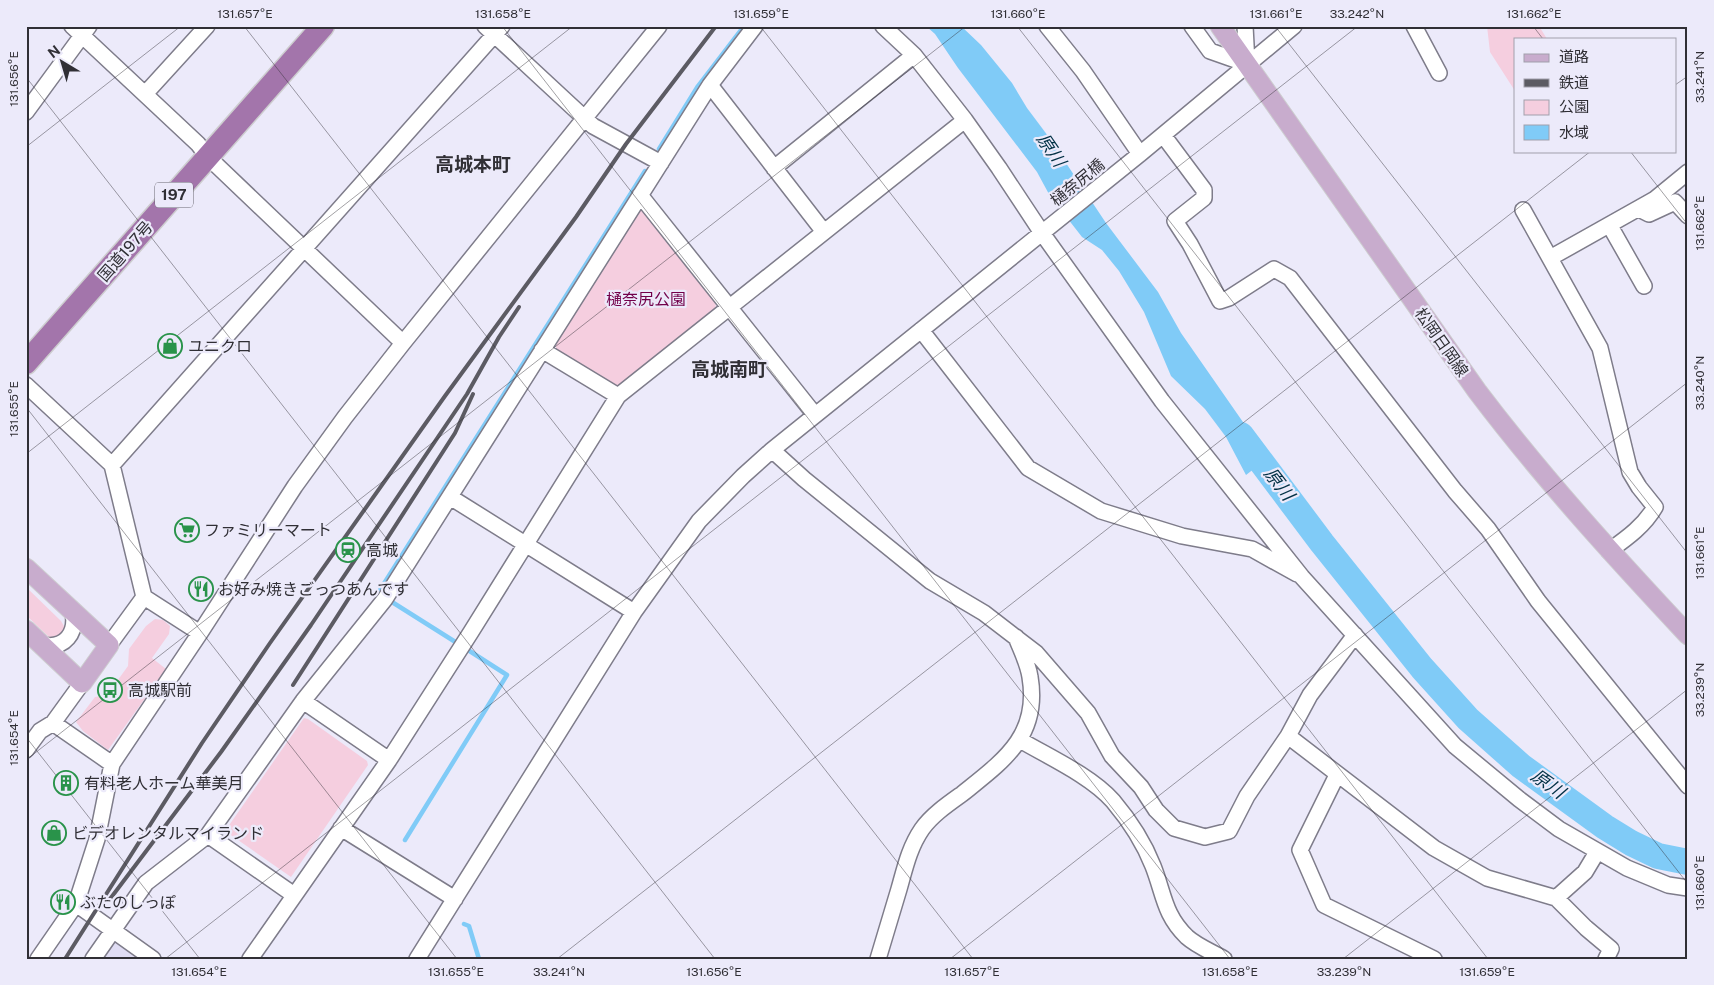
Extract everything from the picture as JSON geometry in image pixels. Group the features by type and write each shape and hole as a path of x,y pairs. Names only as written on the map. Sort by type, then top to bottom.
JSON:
{"highway":[{"name":"国道197号","path":"26,363 203,151 304,26"},
{"name":"国道197号","path":"26,340 322,26"}],"main road":[{"name":"松岡日岡線","path":"1221,28 1477,391 1523,450 1609,551 1688,635"},
{"path":"26,568 109,646 82,683 26,630"}],"street":[{"path":"145,94 207,26"},
{"path":"38,959 76,904 97,839 112,764 295,486 345,417 403,343 659,26"},
{"path":"94,959 146,883 208,835 303,701 385,598 710,86 755,26"},
{"path":"883,26 914,55 965,120 1046,229 1162,401 1302,577 1455,746 1519,799 1559,829 1627,868 1668,884 1688,888"},
{"path":"1047,26 1084,71 1140,154"},
{"path":"1192,26 1210,51 1247,64 1245,26"},
{"name":"樋奈尻橋","path":"417,959 634,612 699,521 743,476 772,450 1140,154 1294,26"},
{"path":"1414,26 1438,73"},
{"path":"26,112 81,29 203,151 403,343"},
{"path":"112,465 305,248 494,29 593,126 661,163"},
{"path":"774,168 914,55"},
{"path":"710,86 824,232"},
{"path":"250,959 389,760 618,396 965,120"},
{"path":"1163,135 1204,190 1204,198 1175,221 1190,244 1220,301 1229,298 1274,269 1290,278 1455,491 1488,529 1538,601 1688,786"},
{"path":"1550,258 1639,209 1655,199 1688,172"},
{"path":"640,195 815,415"},
{"path":"1639,209 1649,214 1675,202 1688,216"},
{"path":"1524,210 1600,348 1630,472 1655,507 1648,518 1630,536 1609,551"},
{"path":"1610,226 1644,286"},
{"path":"921,330 1028,468 1101,511 1182,536 1252,549 1302,577"},
{"path":"542,350 618,396"},
{"path":"26,385 112,465 144,597 200,633"},
{"path":"772,450 804,479 930,581 984,613 1036,653 1088,713 1112,756 1141,787 1156,810 1174,828 1205,837 1229,831 1247,796 1288,736 1310,695 1355,635"},
{"path":"450,497 634,612"},
{"path":"109,646 144,597"},
{"path":"43,646 52,647 60,645 68,638 74,620 73,612"},
{"path":"878,959 909,853 922,829 936,814 1008,755 1020,740 1028,719 1032,696 1030,675 1016,636"},
{"path":"26,750 40,731 53,723 82,683"},
{"path":"303,701 389,760"},
{"path":"53,723 112,764"},
{"path":"1288,736 1434,848 1487,878 1556,898 1586,928 1611,949 1606,959"},
{"path":"1020,740 1085,777 1112,800 1137,835 1153,866 1163,899 1173,921 1189,939 1224,959"},
{"path":"1337,774 1300,850 1324,906 1434,959"},
{"path":"341,828 455,899"},
{"path":"208,835 294,896"},
{"path":"1556,898 1585,872 1597,852"},
{"path":"76,904 153,959"}],"shaded area":[{"path":"114,940 140,959 101,959"}],"green space":[{"path":"1487,26 1539,26 1546,38 1514,38 1514,89 1490,52"},
{"name":"樋奈尻公園","path":"639,210 644,210 716,302 715,311 621,386 613,386 557,351 555,344"},
{"path":"26,587 61,621 65,628 62,636 53,639 49,637 26,615"},
{"path":"155,619 163,620 170,626 169,634 152,658 166,669 108,750 83,731 76,722 95,697 107,695 128,666 129,649 146,626"},
{"path":"304,718 367,761 368,765 291,877 225,831"}],"water":[{"path":"926,26 961,26 981,45 1012,83 1106,223 1158,292 1181,333 1268,458 1246,475 1226,437 1205,409 1171,376 1144,312 1119,271 1102,250 1082,237 1050,196 1037,172 958,68 935,34"}],"waterway":[{"path":"659,149 698,86 744,26"},
{"path":"379,594 645,171"},
{"name":"原川","path":"1241,435 1322,543 1422,668 1468,719 1521,766 1605,827 1631,843 1658,856 1688,862"},
{"path":"392,602 457,643"},
{"path":"405,840 507,675 468,650"},
{"path":"464,924 469,926 479,959"}],"railway":[{"path":"65,959 202,743 270,643 445,396 576,217 626,144 716,26"},
{"path":"110,899 221,752 311,625 467,394 499,337 519,307"},
{"path":"293,685 455,433 473,394"}],"place":[{"name":"ユニクロ","path":"170,346"},
{"name":"ファミリーマート","path":"187,530"},
{"name":"高城","path":"348,550"},
{"name":"お好み焼きごっつあんです","path":"201,589"},
{"name":"高城駅前","path":"110,690"},
{"name":"有料老人ホーム華美月","path":"66,783"},
{"name":"ビデオレンタルマイランド","path":"54,833"},
{"name":"ぶたのしっぽ","path":"63,902"}],"district":[{"name":"高城本町","path":"473,164"},
{"name":"高城南町","path":"729,369"}]}
